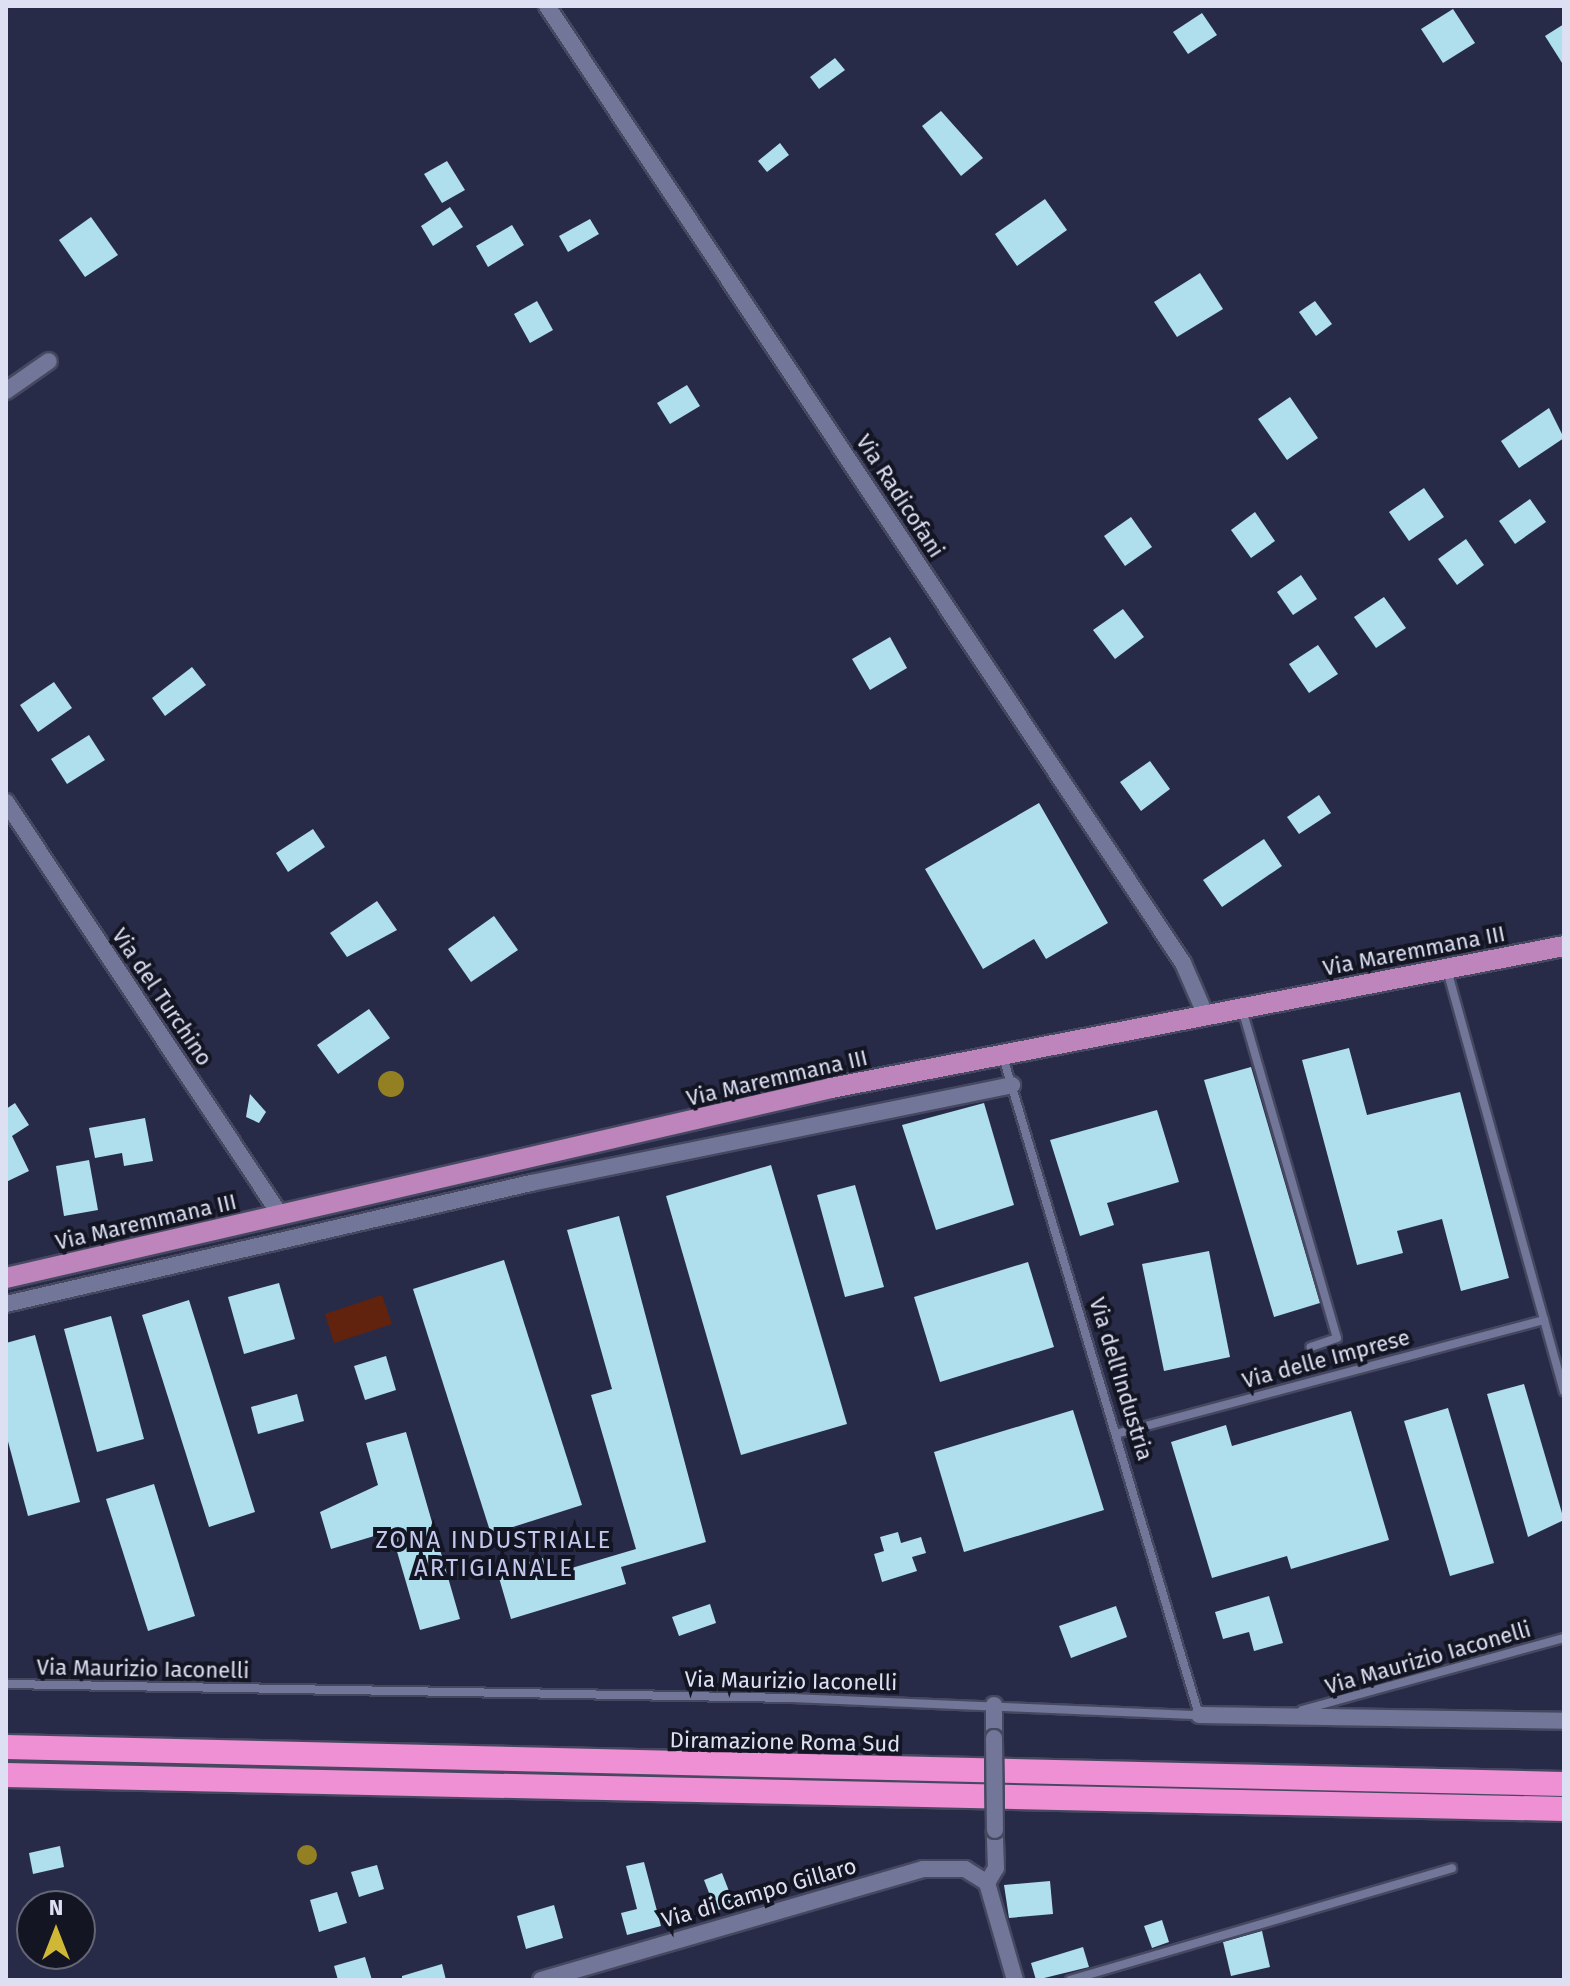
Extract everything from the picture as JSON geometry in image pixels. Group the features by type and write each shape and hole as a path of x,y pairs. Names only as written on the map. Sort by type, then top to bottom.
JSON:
{"highway":[{"name":"Diramazione Roma Sud","path":"6,1747 1564,1784"},
{"path":"6,1775 1564,1809"}],"main road":[{"name":"Via Maremmana III","path":"6,1278 1003,1054 1564,946"}],"street":[{"name":"Via Radicofani","path":"547,6 1150,912 1206,1016"},
{"path":"6,391 49,361"},
{"name":"Via del Turchino","path":"6,802 281,1216"},
{"path":"6,1304 531,1183 1012,1085"},
{"path":"994,1705 996,1868 987,1883 1015,1980"},
{"path":"1199,1715 1564,1721"},
{"name":"Via di Campo Gillaro","path":"541,1980 923,1869 965,1869 987,1883"}],"lane":[{"path":"1447,970 1564,1391"},
{"path":"1242,1009 1337,1338 1311,1347"},
{"name":"Via dell'Industria","path":"1003,1054 1119,1433 1199,1715"},
{"name":"Via delle Imprese","path":"1119,1433 1544,1320"},
{"name":"Via Maurizio Iaconelli","path":"6,1684 994,1705 1199,1715 1335,1705 1564,1638"},
{"path":"1070,1980 1452,1868"}],"shaded area":[{"path":"391,1071 400,1075 404,1084 400,1093 391,1097 382,1093 378,1084 382,1075"},
{"path":"382,1295 392,1324 334,1343 325,1314"},
{"path":"307,1845 314,1848 317,1855 314,1862 307,1865 300,1862 297,1855 300,1848"}],"building":[{"path":"1453,9 1475,43 1443,63 1421,29"},
{"path":"1202,13 1217,35 1188,54 1173,32"},
{"path":"1564,24 1564,66 1545,36"},
{"path":"835,58 845,70 819,89 810,77"},
{"path":"941,111 983,158 961,176 922,126"},
{"path":"780,143 789,155 767,172 758,161"},
{"path":"447,161 465,190 442,203 424,174"},
{"path":"1045,199 1067,230 1017,266 995,234"},
{"path":"450,207 463,227 433,246 421,226"},
{"path":"91,217 118,255 85,277 59,240"},
{"path":"590,219 599,234 568,252 559,236"},
{"path":"512,225 524,245 488,267 476,246"},
{"path":"1200,273 1223,309 1177,337 1154,302"},
{"path":"537,301 553,330 530,343 514,314"},
{"path":"1315,301 1332,324 1316,336 1299,312"},
{"path":"687,385 700,406 670,424 657,403"},
{"path":"1290,397 1318,438 1287,460 1258,419"},
{"path":"1549,408 1564,438 1519,468 1501,441"},
{"path":"1424,488 1444,517 1409,541 1389,512"},
{"path":"1530,499 1546,522 1515,544 1499,521"},
{"path":"1255,512 1275,541 1251,558 1231,530"},
{"path":"1131,517 1152,547 1125,566 1104,536"},
{"path":"1466,539 1484,565 1457,585 1438,559"},
{"path":"1301,575 1317,599 1293,615 1277,592"},
{"path":"1384,597 1406,628 1376,648 1354,617"},
{"path":"1123,609 1144,637 1115,659 1093,630"},
{"path":"890,637 907,668 870,690 852,659"},
{"path":"1318,645 1338,674 1309,693 1289,664"},
{"path":"192,667 206,685 165,716 152,698"},
{"path":"54,682 72,708 38,732 20,705"},
{"path":"89,735 105,760 67,784 51,759"},
{"path":"1150,761 1170,789 1141,811 1120,782"},
{"path":"1319,795 1331,813 1299,834 1287,817"},
{"path":"1039,803 1108,923 1046,959 1034,939 983,969 925,869"},
{"path":"313,829 325,847 288,872 276,853"},
{"path":"1264,839 1282,866 1222,907 1203,880"},
{"path":"377,901 397,930 347,957 330,933"},
{"path":"494,916 518,950 471,982 448,949"},
{"path":"369,1009 390,1038 338,1074 317,1045"},
{"path":"1349,1048 1367,1115 1460,1092 1509,1278 1461,1291 1442,1219 1397,1231 1403,1253 1357,1265 1302,1060"},
{"path":"1251,1067 1320,1303 1274,1317 1204,1080"},
{"path":"250,1094 266,1112 259,1123 246,1117"},
{"path":"15,1103 29,1125 12,1136 29,1171 6,1182 6,1109"},
{"path":"984,1103 1014,1205 936,1230 902,1125"},
{"path":"1157,1110 1179,1182 1107,1203 1114,1225 1080,1236 1050,1140"},
{"path":"145,1118 153,1161 124,1166 122,1153 95,1158 89,1128"},
{"path":"89,1160 98,1210 64,1216 56,1166"},
{"path":"771,1165 847,1424 741,1455 666,1196"},
{"path":"855,1185 884,1287 845,1297 817,1195"},
{"path":"619,1216 706,1542 621,1567 626,1584 511,1619 497,1571 543,1558 548,1575 636,1549 591,1395 612,1389 567,1230"},
{"path":"1209,1251 1230,1357 1164,1371 1142,1264"},
{"path":"504,1260 582,1505 491,1534 413,1289"},
{"path":"1028,1262 1054,1347 940,1382 914,1297"},
{"path":"279,1283 295,1339 244,1354 228,1297"},
{"path":"189,1300 255,1512 209,1527 142,1315"},
{"path":"111,1316 144,1439 97,1452 64,1329"},
{"path":"35,1335 80,1502 28,1516 6,1434 6,1343"},
{"path":"386,1356 396,1390 365,1400 354,1366"},
{"path":"1524,1384 1564,1520 1528,1537 1487,1394"},
{"path":"297,1394 304,1421 258,1434 251,1407"},
{"path":"1448,1408 1494,1563 1450,1576 1404,1421"},
{"path":"1073,1410 1104,1510 964,1552 934,1452"},
{"path":"1351,1411 1389,1540 1291,1569 1287,1556 1212,1578 1171,1442 1226,1425 1232,1446"},
{"path":"406,1432 460,1619 420,1630 391,1531 331,1549 320,1512 378,1485 366,1443"},
{"path":"154,1484 195,1616 148,1631 106,1499"},
{"path":"898,1532 901,1543 921,1537 926,1553 912,1557 917,1571 882,1582 874,1554 884,1551 880,1537"},
{"path":"1269,1596 1283,1643 1254,1651 1249,1632 1223,1639 1215,1612"},
{"path":"710,1604 716,1623 679,1636 672,1617"},
{"path":"1116,1606 1127,1637 1071,1658 1059,1626"},
{"path":"60,1846 64,1867 33,1874 29,1853"},
{"path":"644,1862 661,1926 627,1935 621,1913 637,1909 626,1866"},
{"path":"377,1865 384,1889 359,1897 351,1872"},
{"path":"722,1873 734,1904 716,1911 704,1880"},
{"path":"1050,1881 1053,1914 1009,1918 1004,1885"},
{"path":"337,1892 347,1923 319,1932 310,1900"},
{"path":"554,1905 563,1938 526,1949 517,1916"},
{"path":"1162,1920 1169,1942 1152,1948 1144,1926"},
{"path":"1262,1931 1270,1967 1231,1976 1223,1942"},
{"path":"1083,1947 1089,1967 1036,1980 1031,1963"},
{"path":"365,1957 372,1980 338,1980 334,1966"},
{"path":"442,1964 446,1980 402,1980 402,1976"}],"district":[{"name":"ZONA INDUSTRIALE ARTIGIANALE","path":"494,1555"}]}
